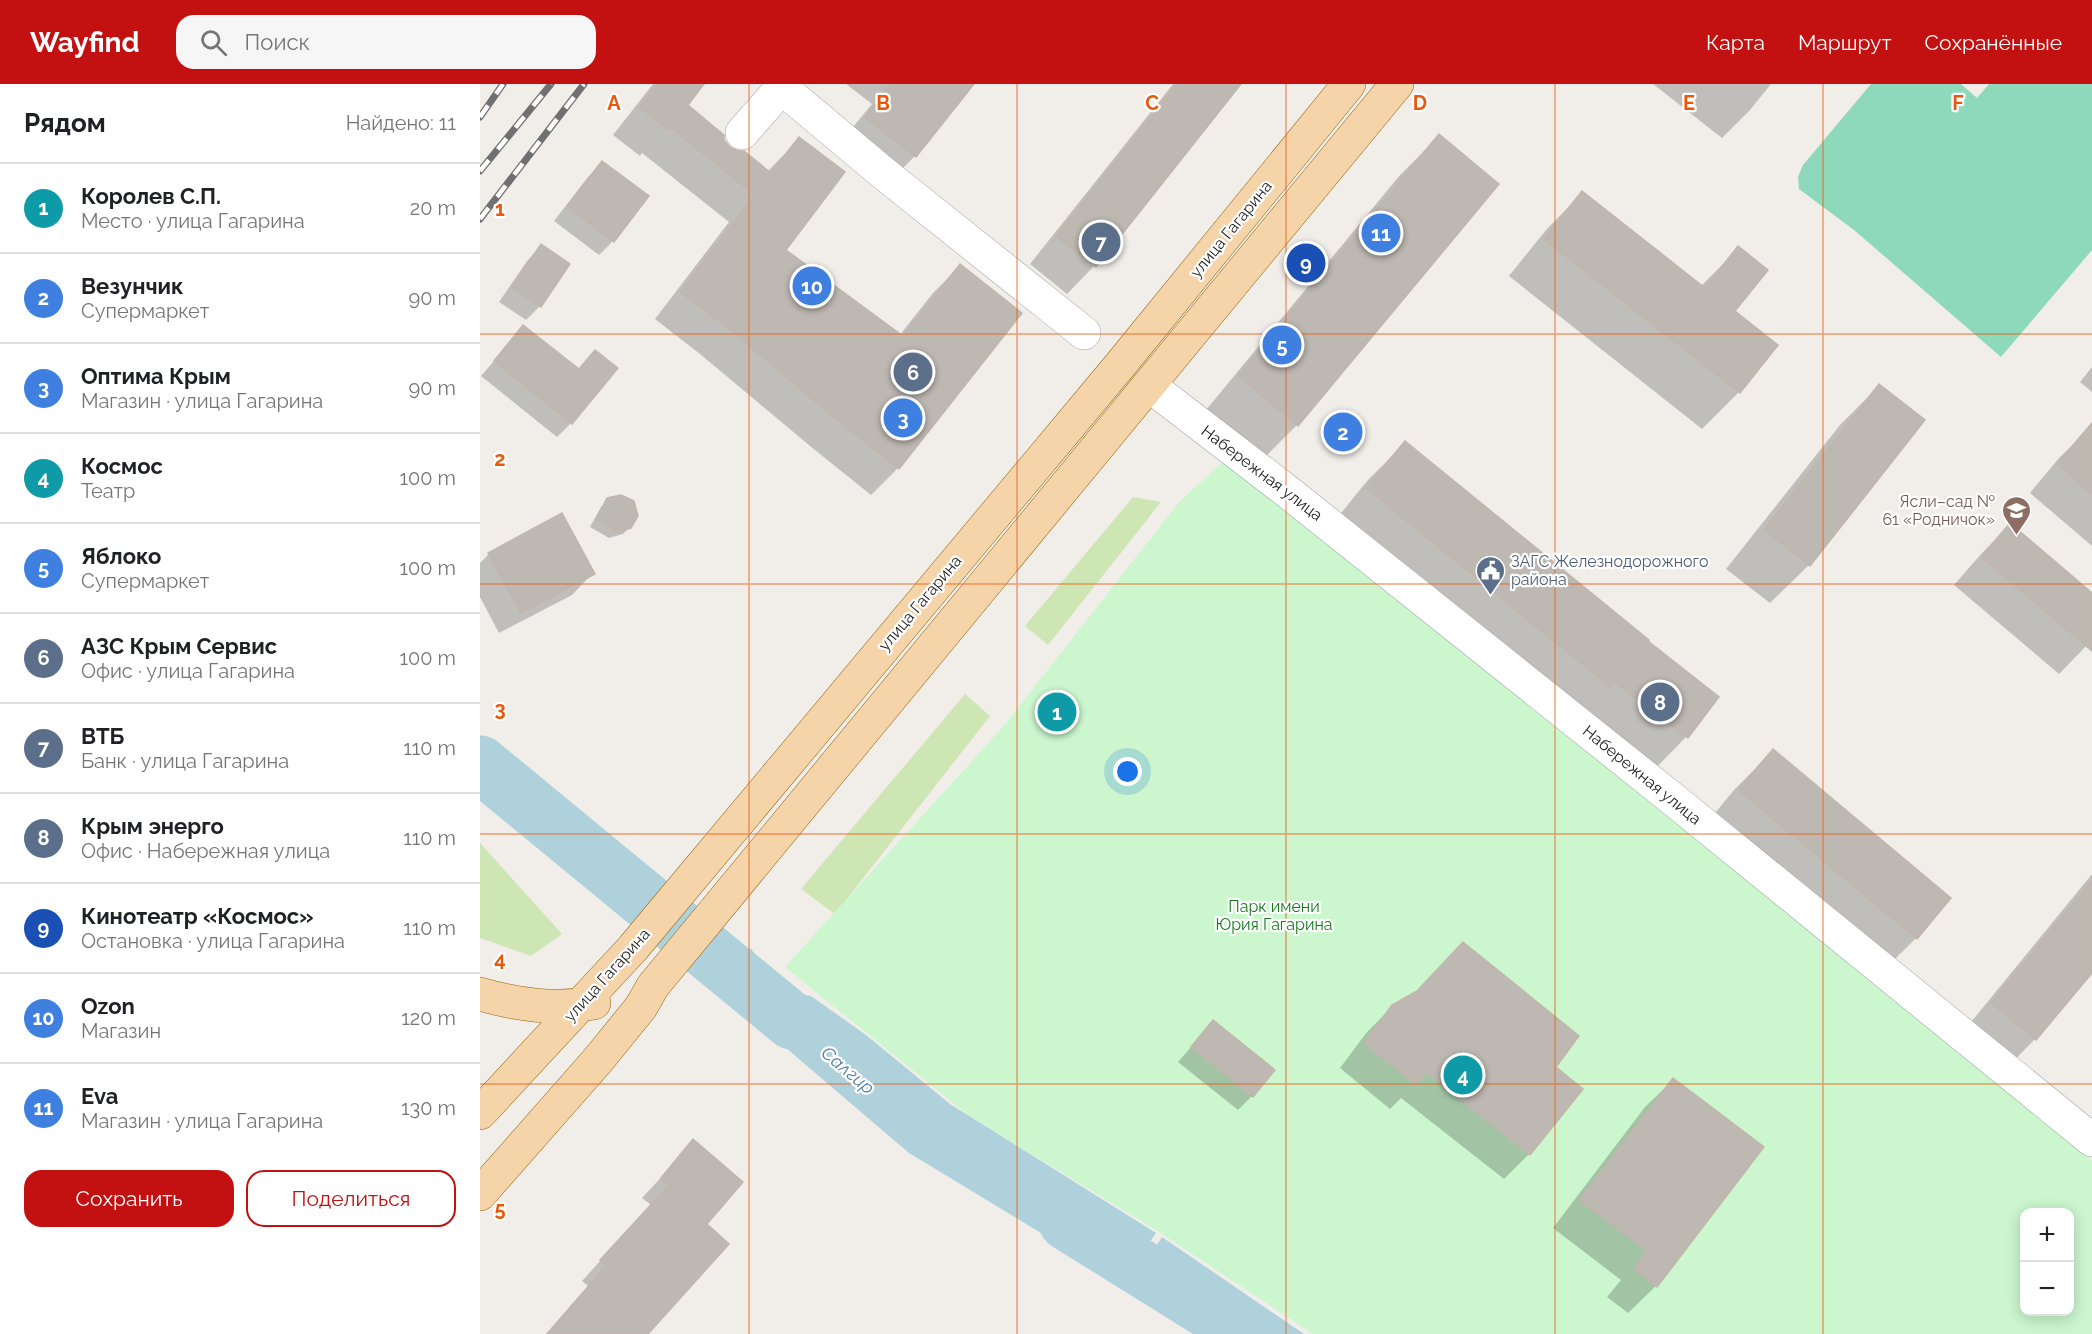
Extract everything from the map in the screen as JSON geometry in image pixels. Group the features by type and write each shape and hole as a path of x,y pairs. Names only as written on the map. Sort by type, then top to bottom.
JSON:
{"main road":[{"name":"улица Гагарина","path":"480,1113 622,960 1121,364 1349,84"},
{"path":"480,1194 598,1060 641,1006 653,986 1397,84"},
{"path":"480,994 511,1003 579,1005 617,999 653,986"}],"street":[{"path":"742,133 783,86 882,172 1084,333"},
{"name":"Набережная улица","path":"1150,386 1288,492 1656,786 2092,1140"}],"green space":[{"path":"1871,84 1961,84 1977,98 1989,84 2092,84 2092,250 2001,357 1854,230 1799,189 1798,177 1803,165"},
{"name":"Парк имени Юрия Гагарина","path":"1233,453 2092,1161 2092,1334 1313,1334 1159,1232 968,1115 785,967 1002,728 1180,501"},
{"path":"1133,497 1161,502 1048,645 1025,626"},
{"path":"965,694 990,716 835,914 801,889"},
{"path":"480,843 562,934 531,956 480,938"}],"water":[{"path":"751,948 765,977 777,990 811,996 866,1035 950,1104 1156,1233 1122,1282 909,1153 717,989"},
{"path":"1162,1237 1304,1334 1199,1334 1130,1287"}],"building":[{"path":"657,84 704,84 688,105 724,135 724,140 730,147 744,151 771,173 799,137 845,172 786,250 903,336 960,264 1022,313 899,469 727,327 680,292 755,195 670,127 668,130 639,107"},
{"path":"891,84 974,84 916,157 865,117"},
{"path":"1177,84 1241,84 1096,267 1056,236"},
{"path":"1439,134 1499,184 1298,426 1238,376"},
{"path":"602,161 649,196 614,242 567,206"},
{"path":"1582,191 1705,288 1738,246 1768,270 1735,311 1778,345 1740,393 1544,239"},
{"path":"541,244 570,264 541,307 512,287"},
{"path":"523,325 579,369 595,350 618,368 572,424 494,361"},
{"path":"1879,384 1925,420 1810,566 1764,530"},
{"path":"2092,423 2092,494 2057,464"},
{"path":"1405,441 1719,697 1688,738 1614,682 1610,687 1366,488"},
{"path":"621,495 634,501 638,516 631,528 617,532 596,520 607,498"},
{"path":"562,513 595,574 521,613 488,553"},
{"path":"2010,523 2092,593 2092,651 1981,557"},
{"path":"1773,749 1951,898 1917,939 1738,790"},
{"path":"2092,880 2092,973 2036,1040 1991,1003"},
{"path":"1463,942 1579,1036 1556,1067 1583,1089 1530,1155 1426,1072 1416,1085 1364,1043 1392,1005 1417,991"},
{"path":"1213,1020 1275,1070 1253,1097 1191,1047"},
{"path":"1673,1078 1764,1147 1657,1287 1634,1269 1647,1251 1579,1200"},
{"path":"693,1139 743,1182 707,1224 729,1244 648,1334 547,1334 606,1266 600,1260 669,1185 661,1178"}],"waterway":[{"name":"Салгир","path":"480,764 792,1021"},
{"name":"Салгир","path":"1067,1222 1247,1334"}],"railway":[{"path":"480,117 503,84"},
{"path":"480,171 551,84"},
{"path":"480,219 584,84"}],"place":[{"name":"Eva","path":"1381,233"},
{"name":"ВТБ","path":"1101,242"},
{"name":"Кинотеатр «Космос»","path":"1306,263"},
{"name":"Ozon","path":"812,286"},
{"name":"Яблоко","path":"1282,345"},
{"name":"АЗС Крым Сервис","path":"913,372"},
{"name":"Оптима Крым","path":"903,418"},
{"name":"Везунчик","path":"1343,432"},
{"name":"Ясли–сад № 61 «Родничок»","path":"2016,536"},
{"name":"ЗАГС Железнодорожного района","path":"1490,596"},
{"name":"Крым энерго","path":"1660,702"},
{"name":"Королев С.П.","path":"1057,712"},
{"name":"Космос","path":"1463,1075"}]}
